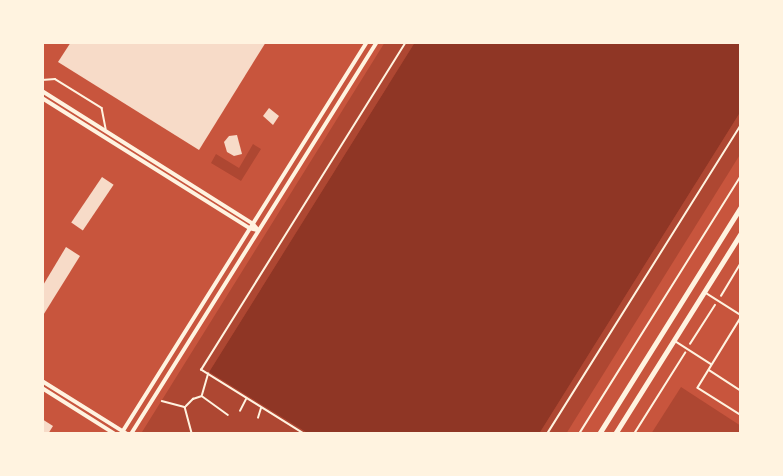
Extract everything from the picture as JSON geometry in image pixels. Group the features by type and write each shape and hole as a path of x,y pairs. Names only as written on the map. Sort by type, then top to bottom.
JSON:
{"main road":[{"path":"598,434 741,207"},
{"path":"615,434 741,233"}],"street":[{"path":"125,433 252,223 366,42"},
{"path":"125,433 258,230 376,42"},
{"path":"42,91 252,223 258,230"},
{"path":"42,98 249,228 258,230"},
{"path":"42,381 125,433"},
{"path":"42,388 115,434"}],"lane":[{"path":"42,80 55,79 102,108 107,132"},
{"path":"704,292 741,317 698,388 741,416"},
{"path":"674,340 712,364"},
{"path":"709,370 741,391"}],"path":[{"path":"302,433 201,370 406,42"},
{"path":"548,434 741,125"},
{"path":"579,434 741,176"},
{"path":"202,396 208,374"},
{"path":"185,407 193,399 202,396"},
{"path":"202,396 228,415"},
{"path":"240,411 247,398"},
{"path":"162,401 185,407"},
{"path":"185,407 192,434"},
{"path":"258,418 261,408"}],"shaded area":[{"path":"385,42 415,42 209,372 309,434 142,432"},
{"path":"415,42 741,42 741,111 539,434 309,434 209,372"},
{"path":"741,111 741,153 566,434 539,434"},
{"path":"253,144 261,149 241,181 211,163 216,154 239,168"},
{"path":"681,387 741,426 741,434 651,434"}],"building":[{"path":"71,42 266,42 199,150 58,62"},
{"path":"269,108 279,116 273,125 263,116"},
{"path":"237,135 242,154 234,156 227,152 224,142 229,136"},
{"path":"102,177 114,185 83,230 71,223"},
{"path":"66,247 80,256 42,317 42,287"},
{"path":"42,419 53,426 48,434 42,434"}]}
